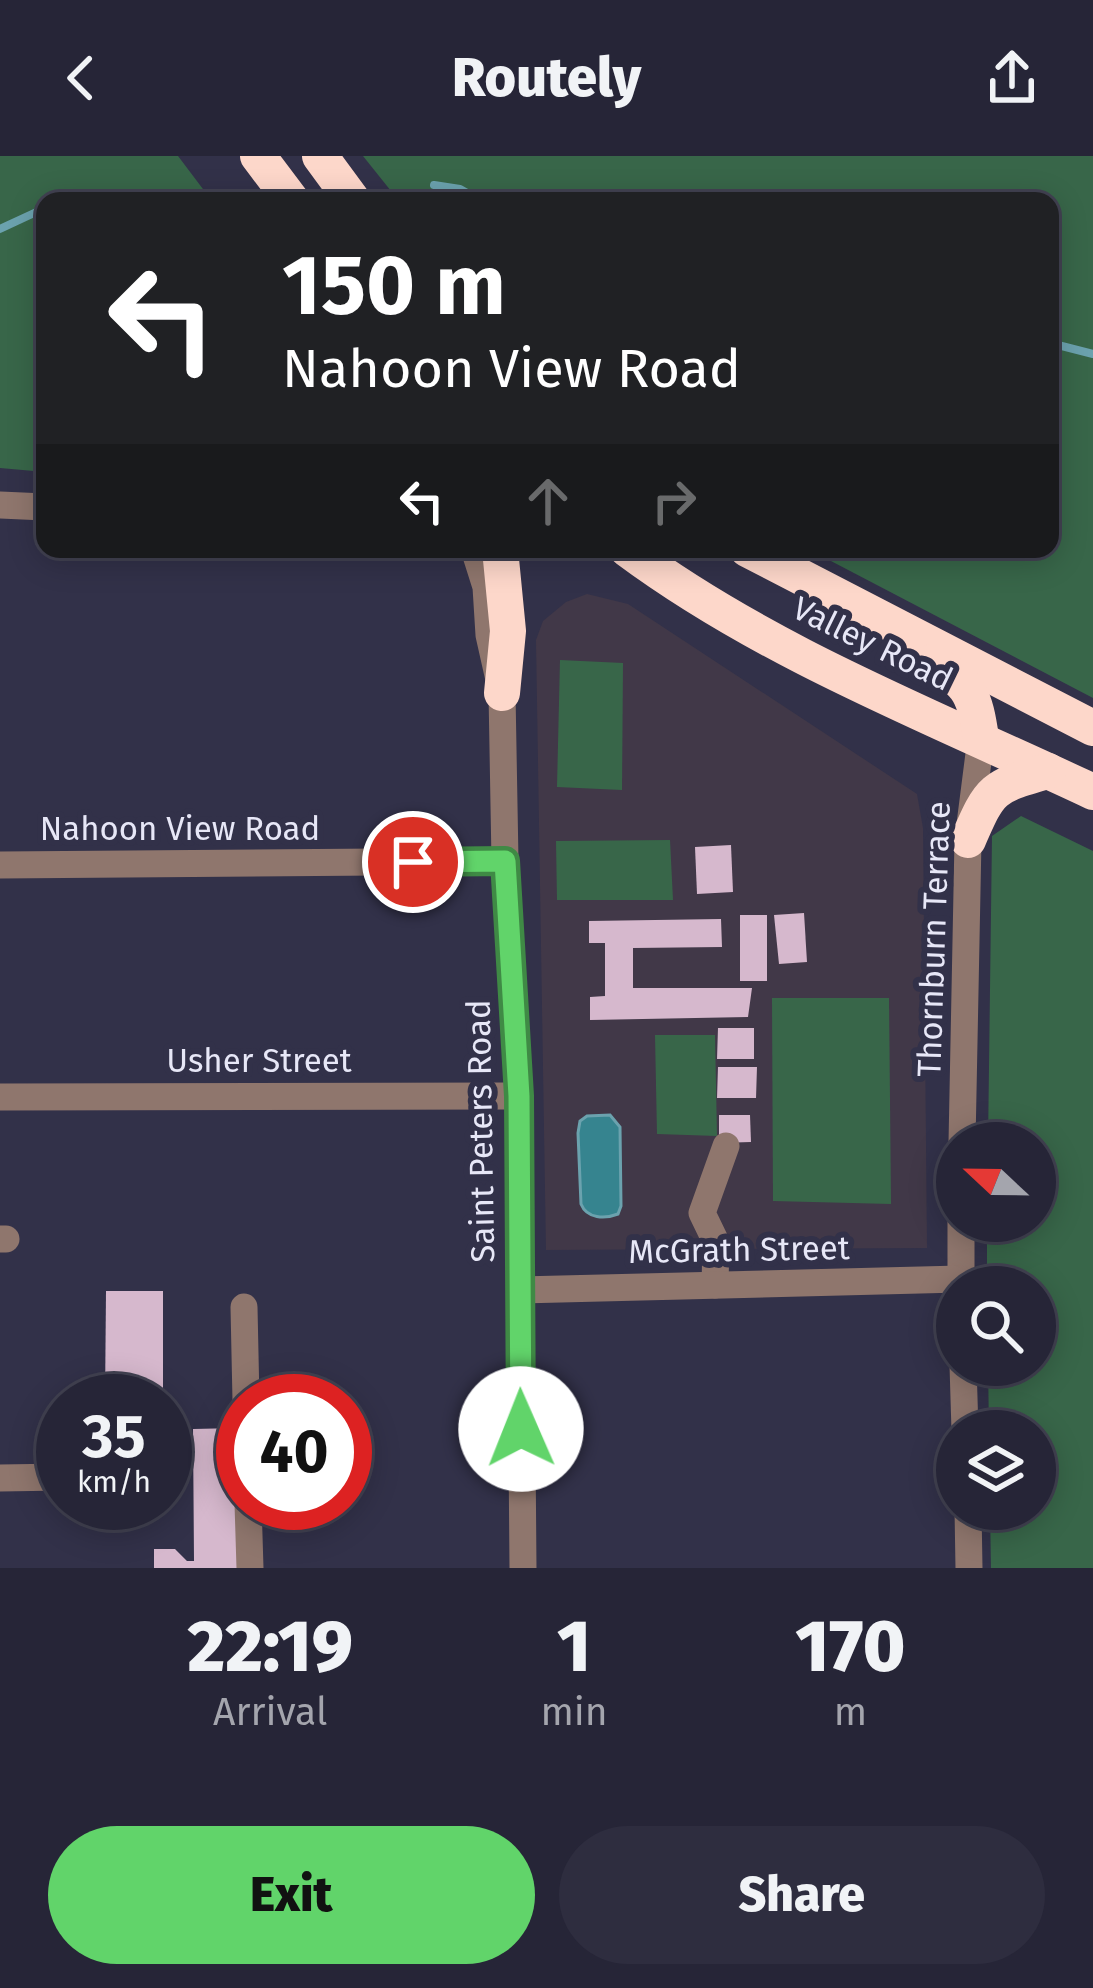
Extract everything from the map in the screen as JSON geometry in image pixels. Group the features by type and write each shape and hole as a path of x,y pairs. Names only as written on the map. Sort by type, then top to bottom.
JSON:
{"highway":[{"path":"258,156 285,192"},
{"path":"320,156 346,192"},
{"path":"501,558 508,631 502,693"},
{"name":"Valley Road","path":"640,558 682,587 838,674 1093,792"},
{"name":"Valley Road","path":"764,558 1093,728"},
{"path":"782,568 848,616 959,677 976,708 981,738"},
{"path":"968,840 982,806 999,786 1048,771"}],"street":[{"path":"0,506 36,507"},
{"name":"Saint Peters Road","path":"477,558 502,693 505,861 519,1096 523,1568"},
{"name":"Thornburn Terrace","path":"962,1122 968,840 981,738"},
{"name":"Nahoon View Road","path":"0,865 505,861"},
{"name":"Usher Street","path":"0,1097 519,1096"},
{"path":"715,1285 716,1242 702,1213 726,1146"},
{"name":"McGrath Street","path":"520,1290 936,1283"},
{"path":"244,1307 245,1374"},
{"path":"0,1478 36,1478"},
{"path":"249,1530 250,1568"},
{"path":"968,1530 969,1568"}],"shaded area":[{"path":"0,156 178,156 205,192 36,192 36,471 0,468"},
{"path":"363,156 1093,156 1093,698 825,558 1059,558 1059,192 392,192"},
{"path":"587,594 628,604 917,794 923,828 927,1248 546,1250 536,640 543,621 566,602"},
{"path":"560,660 623,663 622,790 557,787"},
{"path":"1021,816 1093,851 1093,1568 991,1568 990,1530 1056,1530 1056,1410 989,1410 988,1386 1056,1386 1056,1266 987,1266 987,1242 1056,1242 1056,1122 988,1122 992,836"},
{"path":"670,840 673,900 557,900 556,841"},
{"path":"772,998 889,998 891,1204 773,1201"},
{"path":"655,1035 715,1035 717,1136 657,1134"},
{"path":"610,1115 620,1127 621,1206 618,1214 597,1217 581,1204 578,1133 580,1121 587,1116"}],"building":[{"path":"731,845 733,892 697,894 695,847"},
{"path":"804,913 807,962 779,964 774,915"},
{"path":"740,915 767,915 767,981 740,981"},
{"path":"721,919 722,947 633,948 633,988 752,988 748,1017 590,1020 590,997 605,996 605,943 589,943 589,921"},
{"path":"718,1028 754,1028 754,1059 717,1059"},
{"path":"718,1067 757,1067 756,1098 717,1098"},
{"path":"719,1115 750,1115 751,1142 719,1143"},
{"path":"106,1291 163,1291 163,1374 105,1374"},
{"path":"216,1428 216,1530 238,1530 238,1568 154,1568 154,1549 175,1549 187,1561 194,1561 193,1429"}],"waterway":[{"path":"434,185 465,192"},
{"path":"0,229 36,212"},
{"path":"1059,345 1093,354"}],"route":[{"path":"413,862 505,861 519,1096 521,1429"}]}
